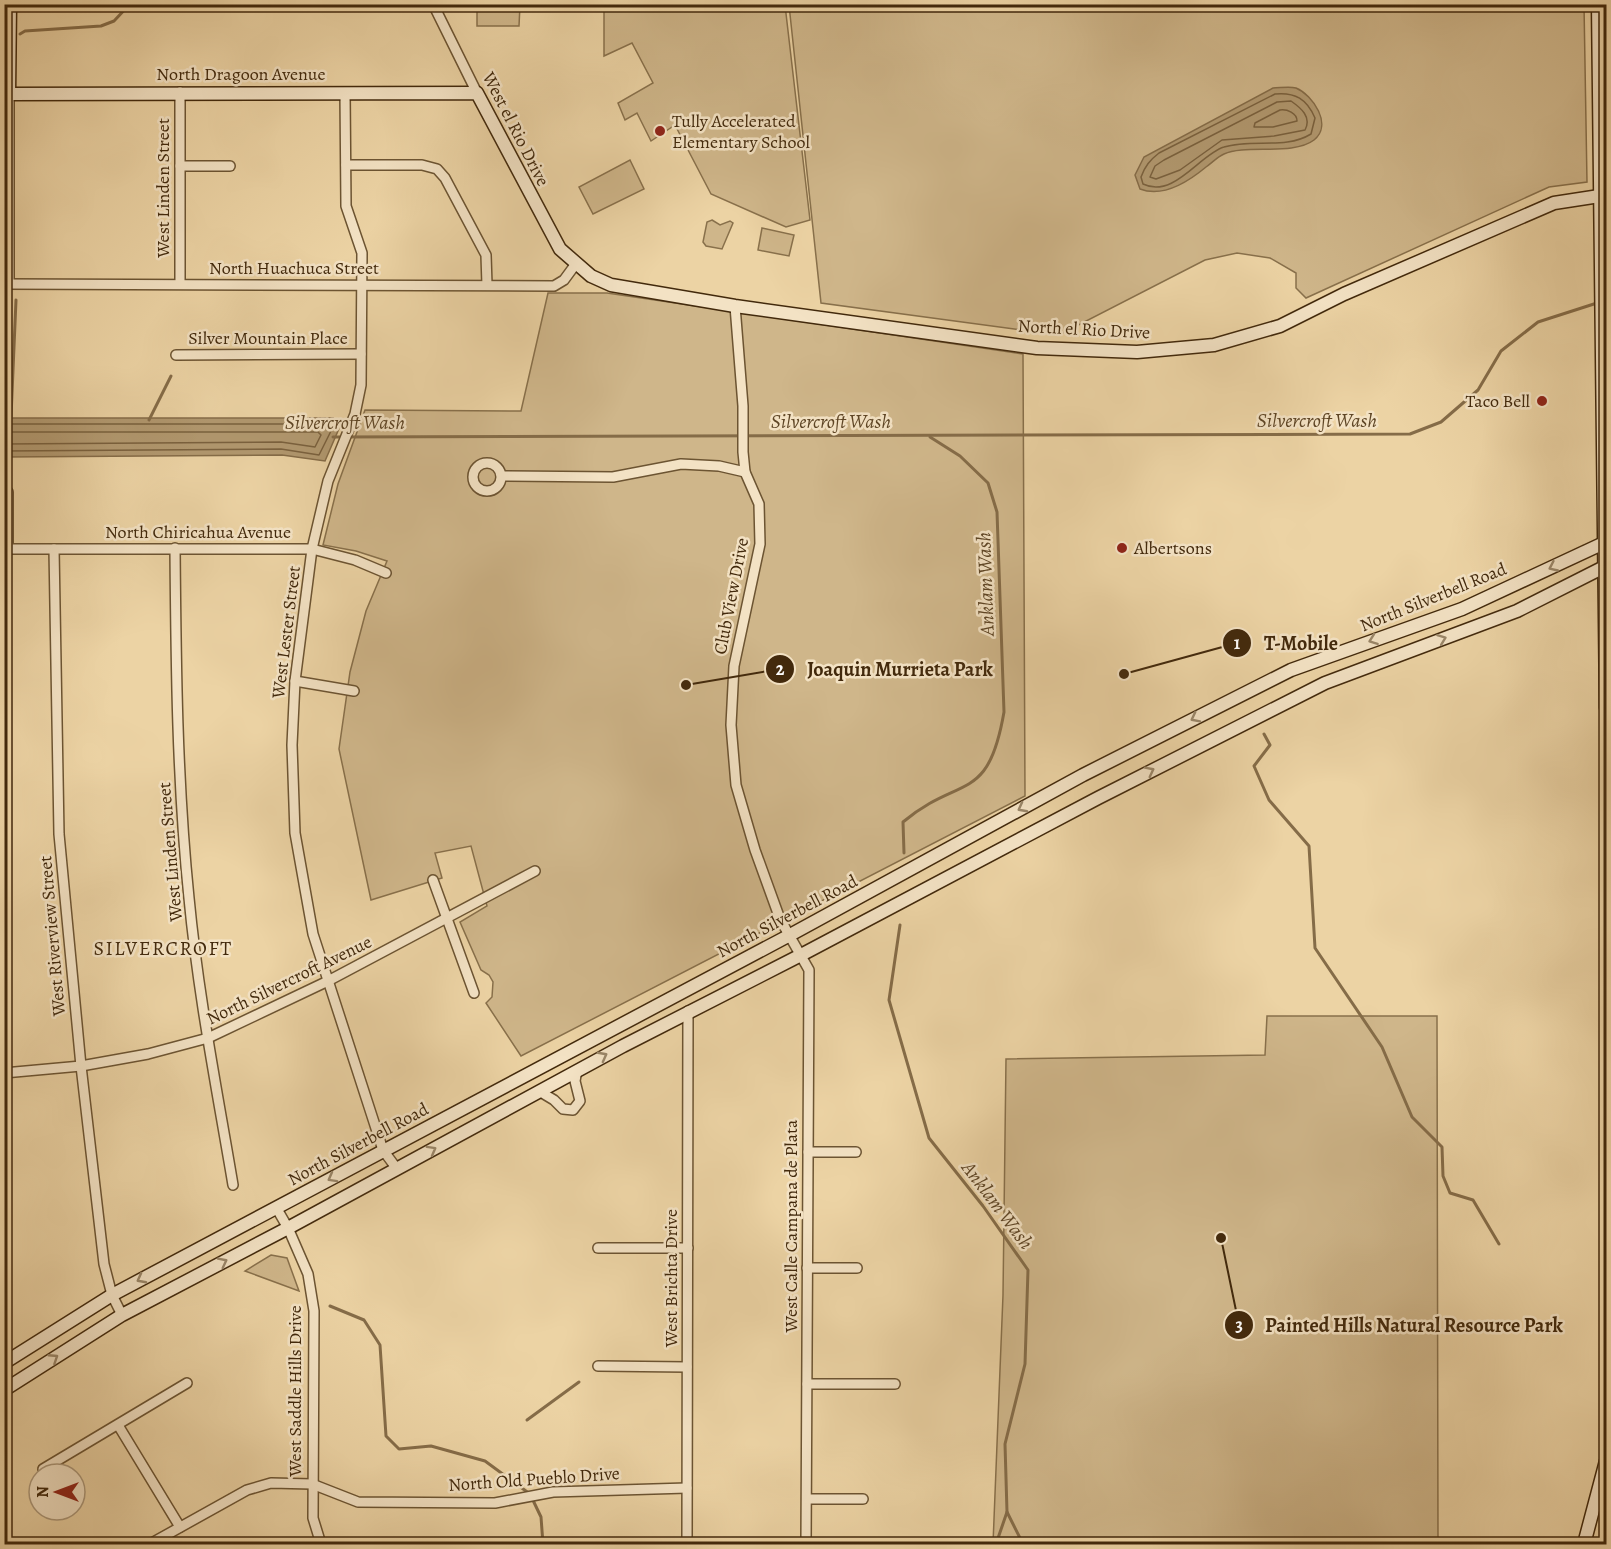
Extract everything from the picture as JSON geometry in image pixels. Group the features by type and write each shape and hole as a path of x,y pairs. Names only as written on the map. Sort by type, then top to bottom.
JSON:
{"main road":[{"path":"7,94 10,4"},
{"path":"1598,4 1604,195 1602,282 1605,380 1606,708"},
{"name":"North Dragoon Avenue","path":"7,94 477,93"},
{"name":"West el Rio Drive","path":"477,93 543,222 560,249 575,265"},
{"name":"North el Rio Drive","path":"575,265 591,276 611,285 735,306 1037,348 1137,352 1214,345 1280,326 1344,294 1554,203 1604,195"},
{"name":"North Silverbell Road","path":"4,1363 112,1294 277,1209 383,1150 790,935 1083,775 1291,670 1462,609 1605,543"},
{"path":"4,1389 122,1315 288,1228 688,1011 801,955 1098,798 1325,683 1517,611 1605,567"},
{"path":"681,993 688,1011"},
{"path":"1584,1545 1606,1461"}],"street":[{"name":"West el Rio Drive","path":"433,4 477,93"},
{"name":"West Linden Street","path":"180,92 180,285"},
{"name":"West Lester Street","path":"345,93 346,206 363,253 361,385 351,424 328,481 312,549 295,681 292,745 295,833 313,934 383,1150 397,1169"},
{"path":"7,94 7,284"},
{"path":"346,165 422,165 437,169 445,178 486,255 487,285"},
{"path":"180,166 230,166"},
{"name":"North Huachuca Street","path":"7,284 554,286 564,280 575,265"},
{"name":"Club View Drive","path":"735,306 745,472 759,504 760,544 734,666 731,725 736,785 755,850 780,919 801,955"},
{"name":"Silver Mountain Place","path":"176,355 361,354"},
{"path":"502,476 613,477 681,464 719,466 745,472"},
{"path":"6,549 8,492"},
{"name":"West Linden Street","path":"175,548 176,729 189,899 208,1038 233,1185"},
{"name":"North Chiricahua Avenue","path":"6,549 312,549 355,560 386,573"},
{"name":"West Riverview Street","path":"54,549 58,834 81,1066 104,1264 112,1294 122,1315"},
{"path":"295,681 333,685 354,691"},
{"name":"North Silvercroft Avenue","path":"4,1073 81,1066 148,1054 208,1038 328,981 535,871"},
{"path":"433,880 474,993"},
{"name":"West Calle Campana de Plata","path":"801,955 809,970 806,1545"},
{"name":"West Brichta Drive","path":"687,1545 688,1011"},
{"path":"539,1091 562,1109 573,1110 580,1101 575,1081 577,1070"},
{"path":"808,1152 856,1152"},
{"name":"West Saddle Hills Drive","path":"277,1209 308,1274 314,1311 313,1518 321,1545"},
{"path":"598,1248 688,1248"},
{"path":"807,1268 857,1268"},
{"path":"598,1366 687,1367"},
{"path":"55,1462 187,1383"},
{"path":"807,1384 895,1384"},
{"path":"118,1425 180,1527"},
{"name":"North Old Pueblo Drive","path":"150,1545 247,1490 271,1483 312,1484 358,1502 495,1503 567,1491 687,1488"},
{"path":"566,1503 567,1491"},
{"path":"807,1499 863,1499"}],"shaded area":[{"path":"477,5 520,5 519,26 477,26"},
{"path":"604,5 785,5 810,220 786,227 711,194 675,125 651,141 637,113 625,120 618,103 653,83 632,43 604,56"},
{"path":"789,5 1584,5 1587,182 1549,187 1306,298 1296,288 1296,273 1270,258 1237,253 1205,260 1059,335 821,303"},
{"path":"630,160 644,189 593,214 579,187"},
{"path":"712,220 720,225 730,221 733,223 722,249 706,246 703,242 707,222"},
{"path":"762,228 794,235 789,256 758,250"},
{"path":"548,293 607,293 1023,354 1025,796 521,1056 486,1003 492,997 493,982 489,975 481,970 460,922 487,906 471,846 435,853 442,878 371,900 339,749 350,672 366,611 387,561 356,551 323,545 338,484 365,410 521,411"},
{"path":"1267,1016 1437,1016 1438,1544 993,1544 1003,1295 1006,1059 1265,1055"},
{"path":"271,1255 287,1258 299,1291 245,1271"}],"water":[{"path":"1273,88 1296,88 1309,97 1318,111 1322,127 1314,140 1294,148 1233,151 1221,155 1175,187 1157,191 1140,189 1135,175 1144,157"},
{"path":"5,418 333,418 341,424 325,461 282,455 5,457"}],"waterway":[{"path":"20,34 25,31 101,26 114,21 130,4"},
{"path":"4,426 11,417 16,300"},
{"name":"Silvercroft Wash","path":"333,437 1410,434 1441,422 1478,390 1501,351 1538,322 1597,303"},
{"path":"149,420 171,376"},
{"name":"Anklam Wash","path":"904,853 903,822 923,807 969,784 980,775 989,762 1004,712 997,512 988,483 960,456 930,437"},
{"path":"4,464 8,470 9,485"},
{"path":"1264,734 1270,745 1254,766 1269,800 1309,846 1315,948 1382,1047 1412,1117 1442,1147 1443,1176 1450,1193 1473,1200 1499,1244"},
{"name":"Anklam Wash","path":"900,925 889,1000 929,1138 983,1206 1028,1270 1025,1364 1005,1444 1007,1512 996,1544"},
{"path":"330,1306 364,1320 380,1345 386,1436 399,1449 431,1446 485,1461 530,1494 541,1517 543,1544"},
{"path":"527,1420 579,1382"},
{"path":"1007,1512 1023,1544"}],"place":[{"name":"Tully Accelerated Elementary School","path":"660,131"},
{"name":"Taco Bell","path":"1542,401"},
{"name":"Albertsons","path":"1122,548"},
{"name":"T-Mobile","path":"1124,674"},
{"name":"Joaquin Murrieta Park","path":"686,685"},
{"name":"Painted Hills Natural Resource Park","path":"1221,1238"}],"district":[{"name":"SILVERCROFT","path":"163,948"}]}
